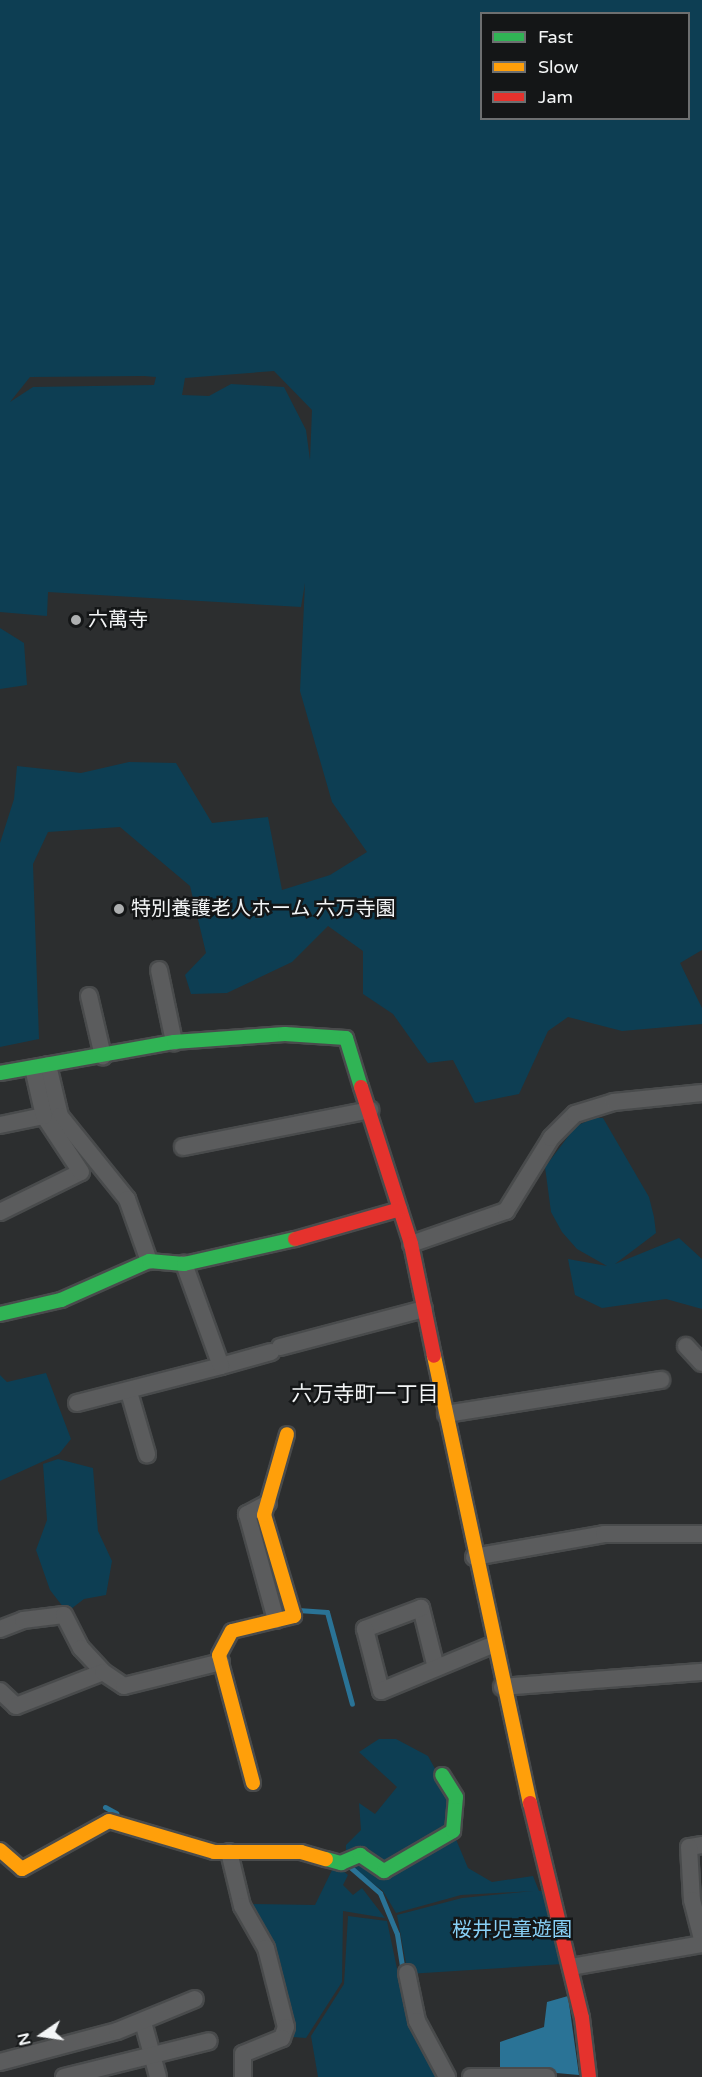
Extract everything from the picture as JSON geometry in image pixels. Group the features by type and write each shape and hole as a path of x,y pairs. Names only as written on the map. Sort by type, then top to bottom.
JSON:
{"street":[{"path":"159,970 174,1042"},
{"path":"89,996 103,1056"},
{"path":"0,1073 174,1042 285,1034 346,1038 411,1244 492,1645 571,1967 589,2077"},
{"path":"0,1212 81,1172 44,1116 41,1067"},
{"path":"41,1067 60,1116 76,1143 127,1199 149,1261"},
{"path":"411,1244 506,1211 550,1138 575,1114 614,1102 702,1093"},
{"path":"183,1147 370,1110"},
{"path":"0,1125 44,1116"},
{"path":"0,1314 61,1300 149,1261 184,1264 254,1251 400,1209"},
{"path":"184,1264 222,1366"},
{"path":"77,1403 129,1392 424,1309"},
{"path":"686,1346 702,1363"},
{"path":"446,1414 661,1380"},
{"path":"129,1392 147,1454"},
{"path":"253,1783 221,1662 223,1640 232,1631 276,1620 247,1514 268,1503 288,1434"},
{"path":"474,1557 604,1534 702,1534"},
{"path":"436,1668 421,1608 365,1629 381,1691 492,1645"},
{"path":"0,1629 23,1620 64,1616 81,1648 103,1672 124,1686 221,1662"},
{"path":"0,1691 16,1706 103,1672"},
{"path":"502,1687 702,1672"},
{"path":"0,1850 22,1869 109,1821 186,1847 229,1852 301,1852 341,1863 356,1857 384,1871 453,1831 456,1797 442,1775"},
{"path":"571,1967 702,1941 692,1900 689,1847 702,1845"},
{"path":"229,1852 243,1906 266,1948 286,2027 282,2038 243,2054 243,2077"},
{"path":"407,1973 417,2020 447,2077"},
{"path":"0,2062 142,2022 195,1998"},
{"path":"142,2022 154,2056 158,2077"},
{"path":"64,2077 98,2075 209,2040"},
{"path":"471,2077 547,2077"}],"green space":[{"path":"0,0 702,0 702,950 680,963 702,1008 702,1024 622,1031 568,1017 548,1031 519,1094 475,1103 453,1060 428,1063 393,1014 363,994 363,951 328,926 292,962 227,993 191,994 185,975 206,953 190,886 120,827 48,832 33,864 39,1039 0,1047 0,843 14,799 17,766 81,773 129,762 176,763 212,823 268,817 282,890 330,875 367,852 332,802 300,691 305,583 301,607 48,592 47,616 0,612","holes":["274,371 312,410 310,460 306,430 284,387 231,384 209,396 182,395 185,378","144,376 156,377 154,385 33,387 10,402 30,377"]},
{"path":"0,628 24,643 27,685 0,689"},
{"path":"594,1118 603,1118 649,1197 654,1217 656,1233 615,1264 679,1238 702,1259 702,1309 666,1299 602,1308 575,1295 568,1259 607,1266 577,1249 562,1232 551,1212 545,1167 576,1126"},
{"path":"46,1373 71,1439 59,1454 0,1481 0,1375 7,1382"},
{"path":"58,1459 93,1468 98,1531 112,1561 106,1595 84,1599 67,1612 50,1590 36,1550 47,1520 43,1464"},
{"path":"379,1739 396,1739 428,1756 451,1798 448,1831 384,1867 346,1854 346,1845 361,1830 359,1803 375,1814 397,1787 359,1752"},
{"name":"桜井児童遊園","path":"455,1837 468,1868 492,1882 533,1876 539,1891 546,1891 562,1964 408,1974 397,1915 462,1898 533,1891 461,1895 396,1913 383,1891 347,1864 358,1859 384,1877"},
{"path":"335,1864 348,1875 343,1885 353,1895 362,1888 385,1918 343,1911 342,1982 306,2038 293,2037 246,1904 315,1905"},
{"path":"348,1916 387,1921 410,2030 436,2077 318,2077 311,2036 344,1984"}],"shaded area":[{"path":"568,1996 579,2075 500,2068 500,2042 544,2027 547,2002"}],"waterway":[{"path":"298,1610 327,1612 352,1704"},
{"path":"105,1807 116,1813"},
{"path":"349,1866 380,1893 397,1934 403,1973"}],"traffic: fast":[{"path":"0,1073 174,1042 285,1034 346,1038 361,1087"},
{"path":"0,1314 61,1300 149,1261 184,1264 295,1239"},
{"path":"326,1859 341,1863 360,1855 384,1871 453,1831 456,1797 442,1775"}],"traffic: slow":[{"path":"434,1356 530,1803"},
{"path":"253,1783 219,1655 232,1631 294,1616 264,1515 287,1434"},
{"path":"0,1850 22,1869 109,1821 214,1852 301,1852 326,1859"}],"traffic: jam":[{"path":"361,1087 411,1244 434,1356"},
{"path":"295,1239 400,1209"},
{"path":"530,1803 582,2018 589,2077"}],"place":[{"name":"六萬寺","path":"76,620"},
{"name":"特別養護老人ホーム 六万寺園","path":"119,909"}],"district":[{"name":"六万寺町一丁目","path":"365,1395"}]}
